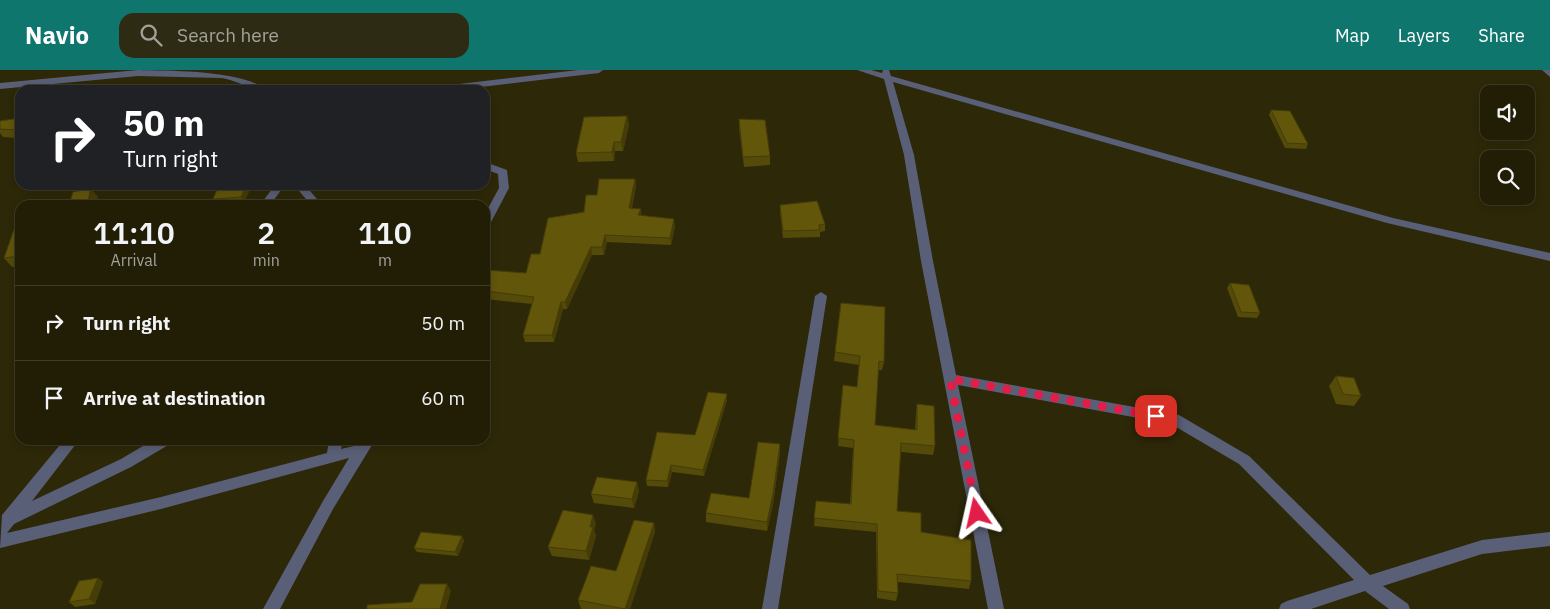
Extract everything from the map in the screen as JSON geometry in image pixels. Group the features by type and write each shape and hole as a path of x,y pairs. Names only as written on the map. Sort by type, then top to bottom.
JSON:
{"street":[{"path":"481,85 599,70"},
{"path":"861,70 886,74 1391,221 1550,257"},
{"path":"1546,70 1550,74"},
{"path":"0,86 106,75 146,74 222,75 237,78 252,85"},
{"path":"886,74 909,155 927,261 996,609"},
{"path":"490,167 502,172 504,188 490,215"},
{"path":"304,190 312,200"},
{"path":"770,609 821,296"},
{"path":"950,379 1174,419 1244,460 1368,584 1402,609"},
{"path":"4,525 68,445"},
{"path":"4,525 126,463 157,445"},
{"path":"333,457 335,445"},
{"path":"0,541 161,503 333,457 366,445"},
{"path":"271,609 328,505 366,445"},
{"path":"1287,609 1482,547 1550,539"}],"building":[{"path":"1271,110 1290,111 1308,144 1287,143"},
{"path":"627,116 621,142 614,142 612,152 576,153 584,117"},
{"path":"15,119 15,130 0,129 0,121"},
{"path":"739,119 765,120 770,156 743,157"},
{"path":"599,179 635,179 629,208 641,209 638,215 674,219 670,238 605,235 602,247 591,247 565,302 561,302 552,335 523,335 534,297 490,292 490,270 526,273 531,254 540,254 548,218 584,212 586,195 597,195"},
{"path":"91,190 88,200 71,200 73,192"},
{"path":"217,190 244,190 241,197 213,199"},
{"path":"817,201 825,224 819,225 820,230 783,231 780,205"},
{"path":"15,226 15,257 4,258"},
{"path":"1230,283 1249,285 1260,313 1241,312"},
{"path":"841,303 885,307 884,362 879,361 875,425 917,430 917,404 934,406 935,446 901,443 897,511 921,513 921,532 971,540 971,581 897,574 898,593 878,591 877,524 814,518 816,501 851,504 854,440 838,438 843,385 857,387 860,356 835,352"},
{"path":"1336,376 1354,378 1361,396 1343,394"},
{"path":"708,392 727,394 703,470 671,465 667,481 646,480 657,432 695,435"},
{"path":"758,442 780,444 767,522 706,513 711,493 749,498"},
{"path":"597,477 637,482 632,499 591,494"},
{"path":"563,510 593,515 590,527 593,527 586,551 548,547"},
{"path":"634,520 654,523 625,609 578,600 591,566 616,571"},
{"path":"421,532 462,536 455,552 414,548"},
{"path":"98,578 89,599 69,602 79,581"},
{"path":"420,584 447,584 440,609 367,609 367,605 412,602"}],"route":[{"path":"977,513 950,379 1156,416"}]}
